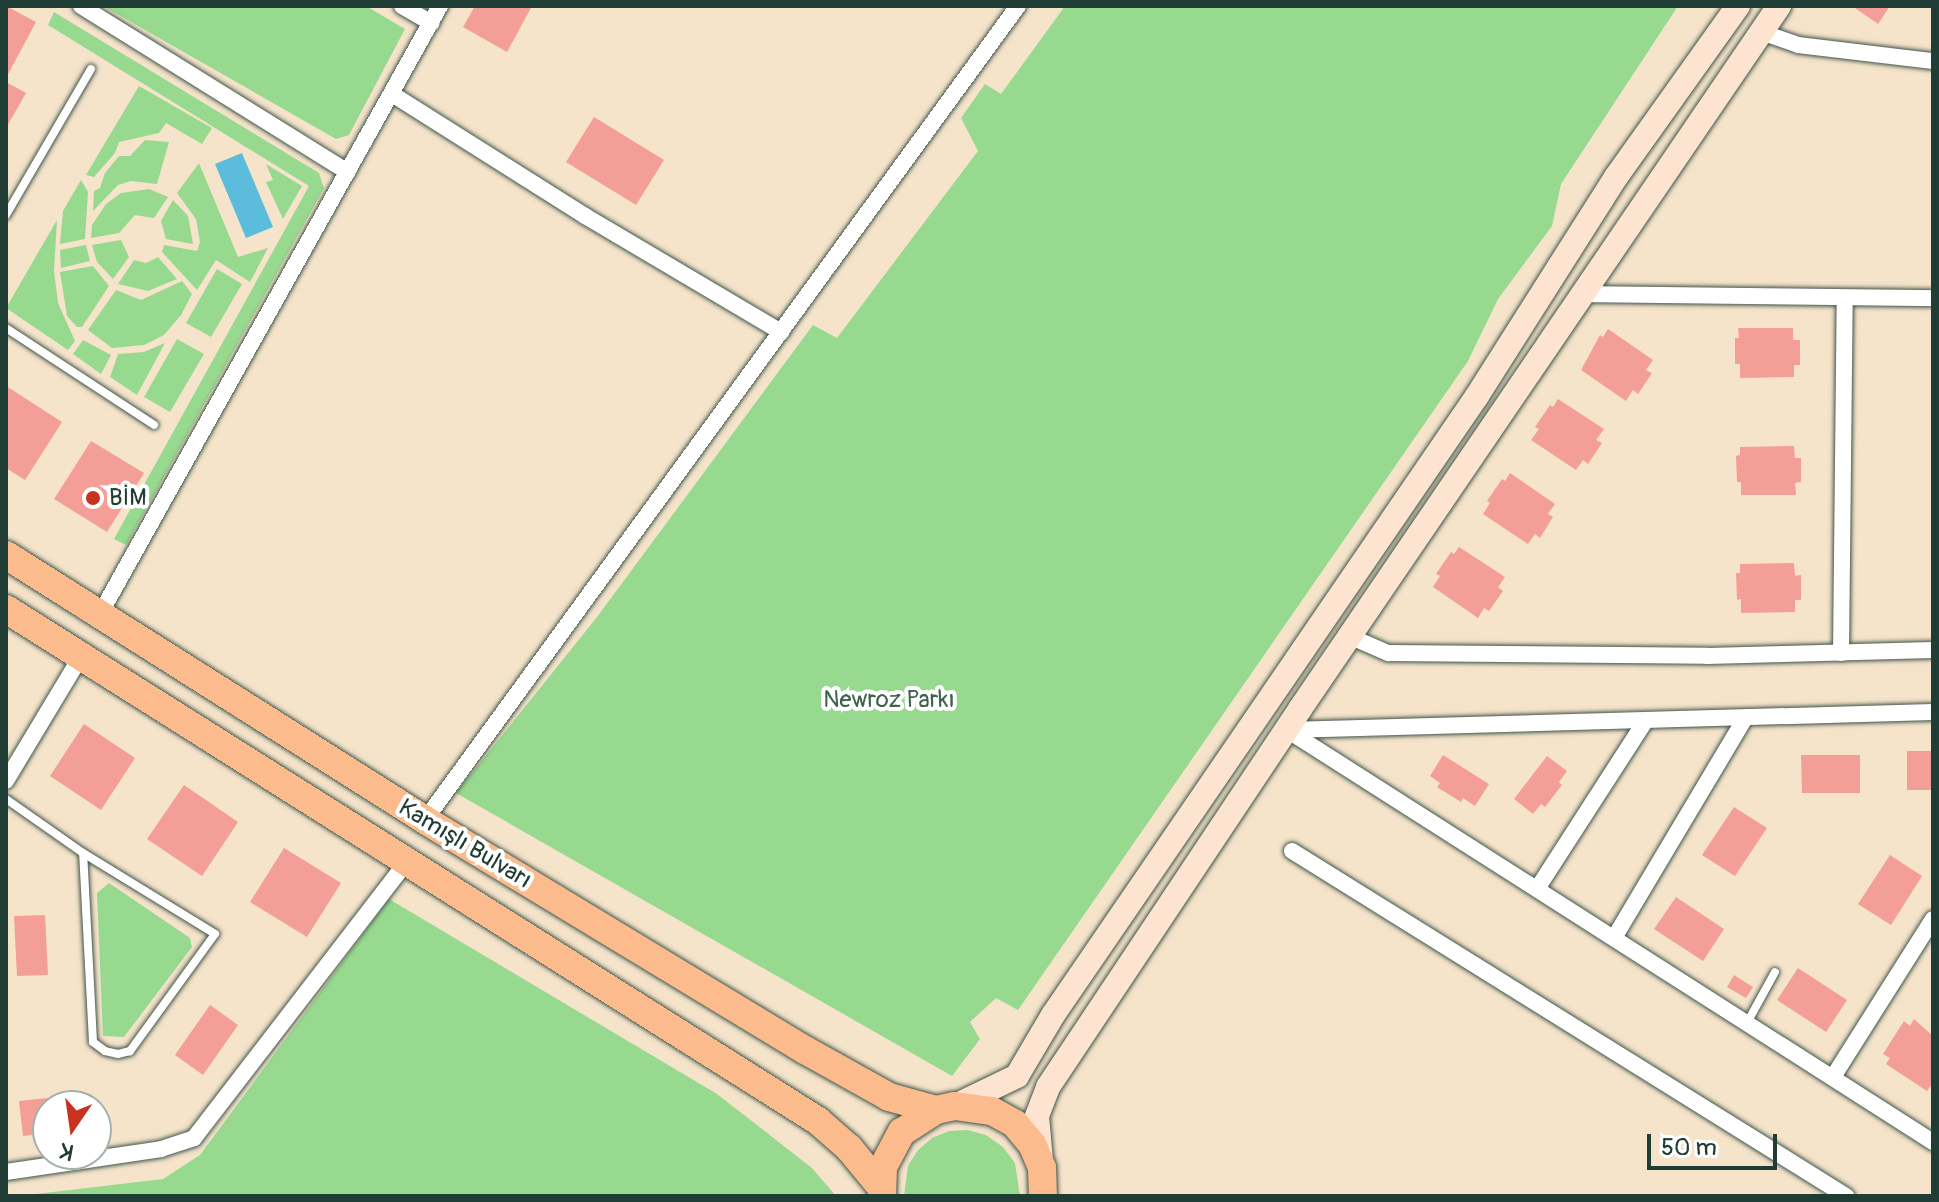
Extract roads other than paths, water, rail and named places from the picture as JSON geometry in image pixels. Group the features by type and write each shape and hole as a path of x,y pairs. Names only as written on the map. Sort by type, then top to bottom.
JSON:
{"highway":[{"name":"Kamışlı Bulvarı","path":"6,555 425,820 875,1090 889,1097 945,1108 992,1111 1015,1124 1032,1144 1042,1168"},
{"name":"Kamışlı Bulvarı","path":"6,609 818,1121 849,1148 882,1191"},
{"path":"882,1191 891,1148 902,1132 945,1108"},
{"path":"1042,1168 1043,1196"},
{"path":"1042,1168 1054,1196"}],"main road":[{"path":"945,1108 1017,1076 1053,1015 1477,396 1616,177 1738,6"},
{"path":"1042,1168 1037,1116 1048,1087 1349,636 1779,6"}],"street":[{"path":"81,6 348,172"},
{"path":"402,6 431,23"},
{"path":"100,614 440,6"},
{"path":"425,820 1018,6"},
{"path":"1761,32 1798,45 1933,61"},
{"path":"392,94 585,216 781,332"},
{"path":"1583,294 1933,298"},
{"path":"1841,653 1845,298"},
{"path":"1349,636 1388,653 1707,656 1933,650"},
{"path":"6,781 81,656"},
{"path":"1287,730 1933,712"},
{"path":"1614,938 1746,717"},
{"path":"1537,889 1646,720"},
{"path":"1287,730 1933,1142"},
{"path":"1292,851 1846,1196"},
{"path":"6,1172 161,1149 194,1138 407,861"},
{"path":"1833,1077 1933,919"}],"lane":[{"path":"6,215 91,69"},
{"path":"6,328 154,425"},
{"path":"6,799 83,853 215,934 130,1051 118,1054 105,1051 93,1042 83,853"},
{"path":"1747,1023 1775,972"}],"water":[{"path":"242,153 273,227 246,238 215,164"}],"place":[{"name":"BİM","path":"93,498"}],"park label":[{"name":"Newroz Parkı","path":"889,700"}]}
